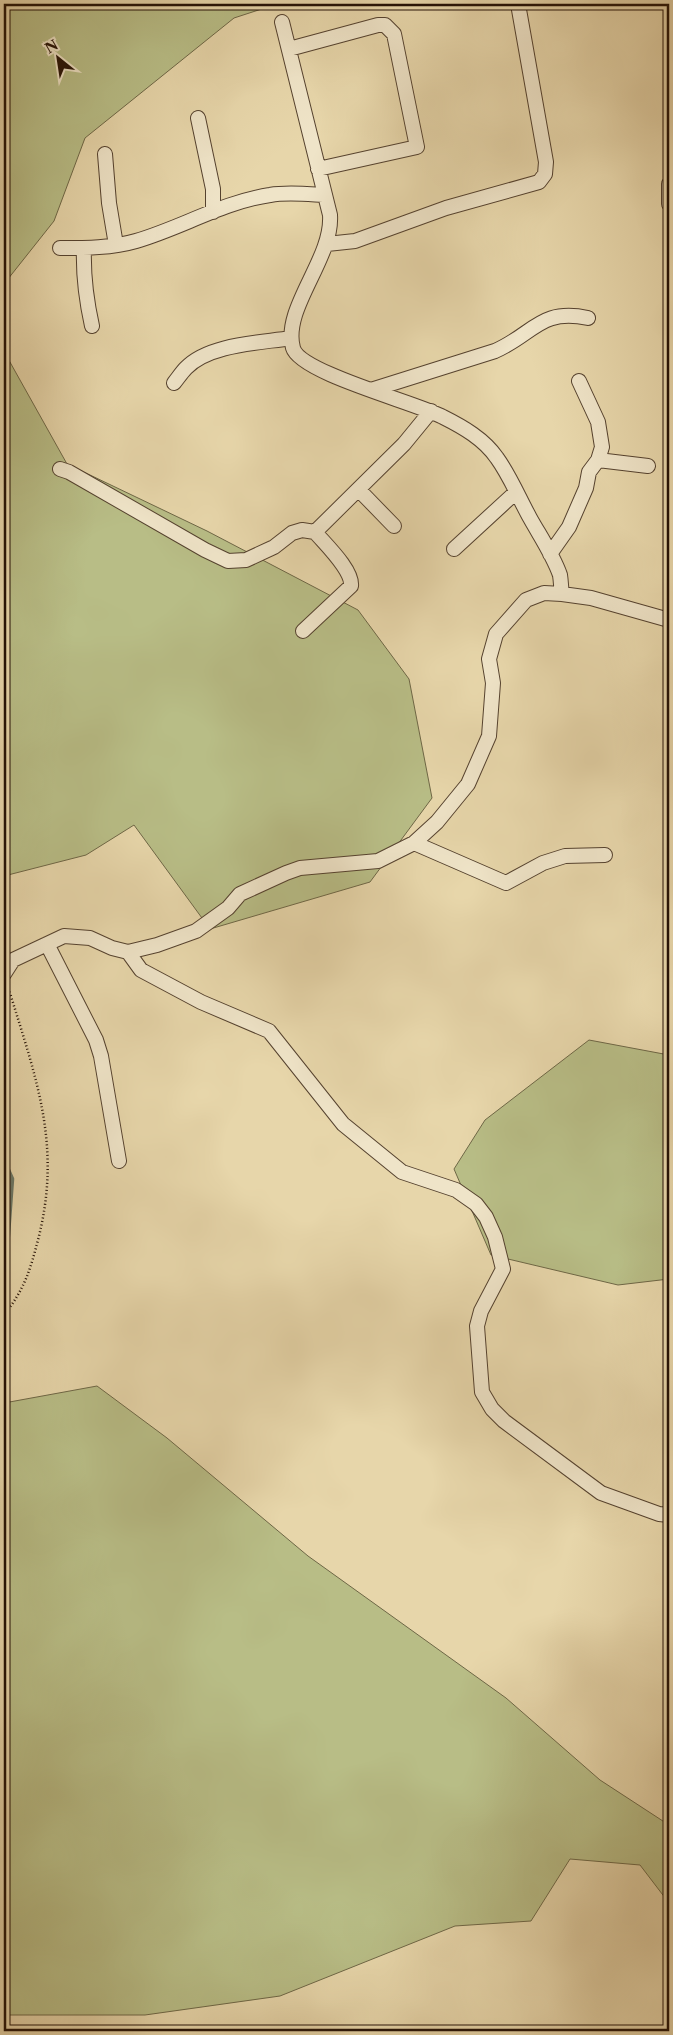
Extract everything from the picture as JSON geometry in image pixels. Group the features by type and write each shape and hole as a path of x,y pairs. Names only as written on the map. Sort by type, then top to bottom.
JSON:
{"street":[{"path":"327,244 355,241 446,208 539,182 545,174 546,162 518,4"},
{"path":"282,22 330,221 327,244 296,315 291,338 294,351 308,364 371,390 431,411 466,430 483,442 497,458 550,554 560,575 562,594"},
{"path":"289,49 378,25 385,25 394,34 417,147 318,169"},
{"path":"198,118 212,189 213,212"},
{"path":"105,154 109,203 116,245"},
{"path":"669,184 669,204"},
{"path":"60,248 84,248 134,242 173,229 213,212 270,194 323,195"},
{"path":"84,248 83,275 85,295 92,326"},
{"path":"371,390 495,351 512,344 545,320 559,315 574,315 588,318"},
{"path":"174,383 187,367 200,358 215,352 242,344 291,338"},
{"path":"550,554 569,527 586,488 589,472 598,460 602,447 598,422 579,381"},
{"path":"315,532 404,444 431,411"},
{"path":"598,460 648,466"},
{"path":"60,469 69,472 205,550 228,561 246,560 253,557 274,547 292,533 302,530 315,532 348,572 352,580 351,586 303,631"},
{"path":"359,490 394,526"},
{"path":"454,549 516,492"},
{"path":"4,974 13,960 64,936 90,938 112,948 128,952 157,946 196,931 228,908 240,894 293,870 378,861 414,843 437,822 468,784 489,736 493,683 489,659 496,634 526,600 544,593 591,598 669,620"},
{"path":"414,843 506,883 543,863 565,856 604,855"},
{"path":"47,944 96,1040 101,1056 118,1161"},
{"path":"128,952 141,970 202,1002 269,1031 343,1124 402,1172 456,1190 476,1204 486,1217 503,1269 481,1311 477,1326 482,1392 492,1409 504,1421 601,1493 659,1514 669,1515"}],"path":[{"path":"4,985 10,994 35,1077 45,1118 49,1166 44,1218 32,1262 19,1296 4,1315"}],"green space":[{"path":"4,4 277,4 234,18 85,138 54,221 4,284"},
{"path":"4,338 6,355 67,464 207,531 358,610 409,679 432,798 370,882 210,929 134,825 86,855 4,876"},
{"path":"589,1040 669,1055 669,1279 618,1285 491,1255 454,1169 485,1120"},
{"path":"97,1386 167,1438 308,1556 506,1698 600,1780 669,1825 669,1903 640,1865 570,1859 531,1921 455,1926 280,1996 145,2015 6,2015 4,2010 4,1403"}],"waterway":[{"path":"4,1161 12,1179 7,1248 4,1257"}]}
